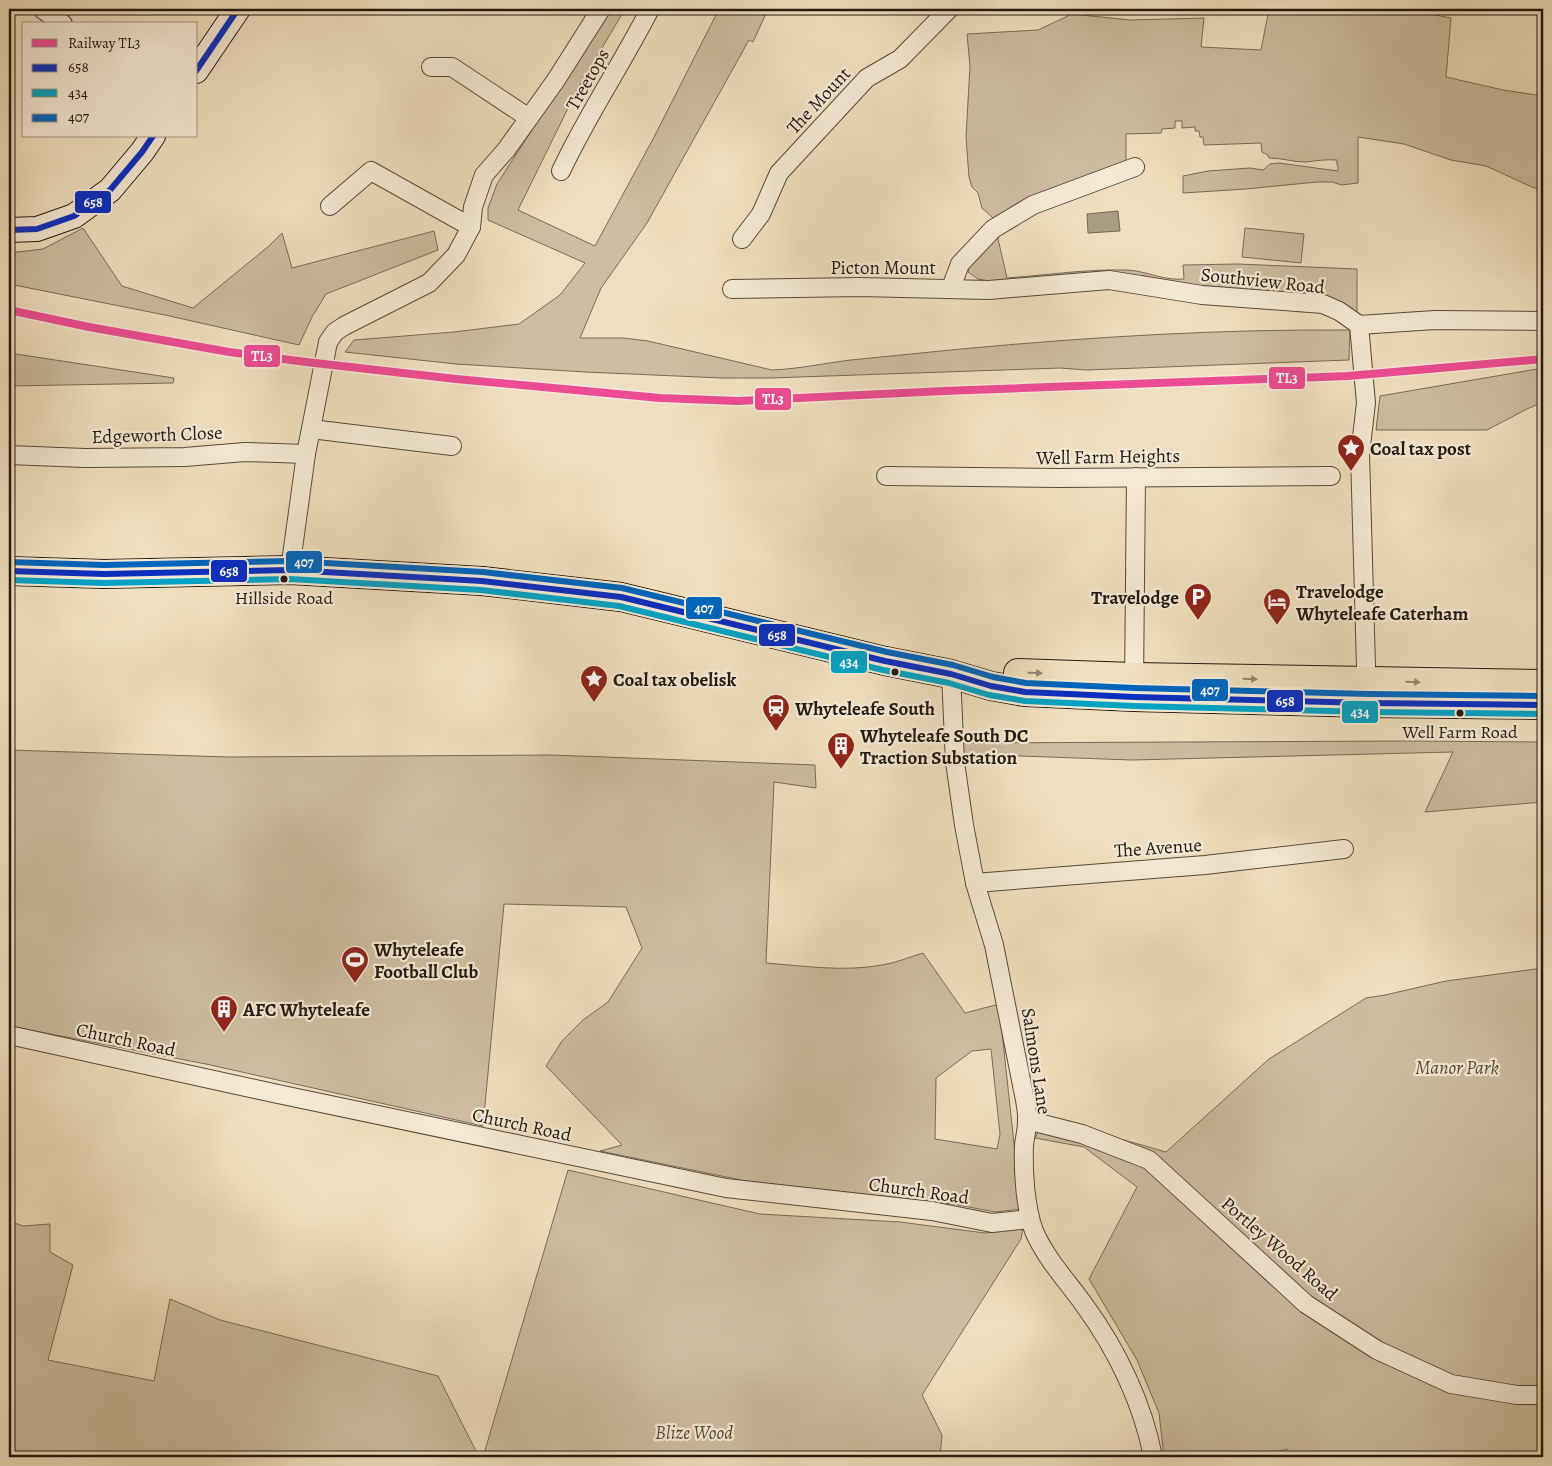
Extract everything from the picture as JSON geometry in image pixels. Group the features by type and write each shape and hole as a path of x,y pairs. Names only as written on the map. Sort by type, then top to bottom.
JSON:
{"highway":[{"path":"9,571 104,574 290,570 482,581 621,597 885,661 952,674 990,672 1134,687 1369,692 1543,705"},
{"path":"1369,692 1543,684"}],"street":[{"path":"42,9 60,22"},
{"path":"198,68 238,9"},
{"name":"Treetops","path":"561,171 599,97 635,38 650,9"},
{"name":"The Mount","path":"742,239 761,214 779,173 867,78 900,59 949,9"},
{"path":"290,570 306,454 328,342 335,332 430,283 456,255 471,227 473,207 484,175 506,150 556,80 597,10"},
{"path":"431,66 452,67 529,118"},
{"path":"9,230 37,230 74,216 110,190 152,138"},
{"path":"951,288 960,264 993,229 1033,205 1135,167"},
{"path":"330,206 370,171 471,227"},
{"name":"Southview Road","path":"1035,287 1109,280 1202,295 1323,304 1358,325"},
{"name":"Picton Mount","path":"732,289 860,287 989,290 1035,287"},
{"path":"1369,692 1366,667 1360,454 1366,403 1358,325 1435,320 1543,321"},
{"path":"311,429 452,446"},
{"name":"Edgeworth Close","path":"9,455 85,458 185,457 245,452 306,454"},
{"name":"Well Farm Heights","path":"886,476 1331,476"},
{"path":"1134,687 1136,477"},
{"name":"Salmons Lane","path":"952,674 955,762 964,826 975,883 1000,971 1027,1120 1024,1145 1030,1219 1039,1241 1054,1265 1086,1307 1108,1342 1130,1385 1150,1440 1153,1457"},
{"name":"The Avenue","path":"975,883 1205,866 1344,849"},
{"name":"Church Road","path":"9,1035 278,1094 726,1188 932,1211 992,1223 1030,1219"},
{"name":"Portley Wood Road","path":"1027,1120 1082,1134 1149,1160 1306,1304 1377,1350 1451,1384 1517,1395 1543,1395"}],"green space":[{"path":"610,9 625,9 576,92 518,210 595,246 654,137 719,9 768,9 753,42 749,40 647,223 601,288 580,338 623,338 648,341 772,370 961,349 1106,337 1204,332 1350,330 1349,360 1086,370 1060,368 722,378 456,364 345,352 354,340 454,332 519,324 560,295 585,263 488,220 488,208 497,184"},
{"path":"1269,9 1403,9 1451,18 1446,77 1503,90 1543,96 1543,191 1486,166 1451,160 1404,144 1358,137 1358,183 1342,185 1332,182 1317,182 1183,193 1183,176 1208,171 1250,168 1263,170 1270,164 1279,163 1338,171 1338,165 1337,160 1305,162 1269,158 1268,155 1262,152 1261,143 1204,145 1203,137 1200,137 1199,131 1195,131 1195,127 1182,128 1182,121 1175,121 1175,128 1162,129 1161,133 1126,134 1126,161 1123,165 1056,187 998,218 993,218 982,208 978,193 972,187 969,177 966,137 970,66 967,34 1038,30 1072,14 1130,20 1204,18 1201,47 1261,50"},
{"path":"83,228 122,286 193,308 269,246 282,233 292,268 434,231 438,250 326,294 312,317 299,345 165,315 9,284 9,253 43,249"},
{"path":"1245,228 1304,234 1301,263 1242,257"},
{"path":"1000,235 998,239 1007,278 1082,271 1127,270 1170,279 1184,279 1183,265 1238,264 1357,269 1357,315 1344,303 1318,296 1196,285 1124,274 993,282 978,279 968,272 970,263"},
{"path":"9,353 174,378 173,383 9,386"},
{"path":"1543,368 1543,402 1487,430 1376,430 1380,396"},
{"path":"1543,742 1543,802 1425,812 1453,752 1132,760 964,754 960,743"},
{"path":"9,750 229,757 552,755 815,765 816,788 774,782 766,963 824,968 853,968 887,964 923,953 965,1013 999,1004 1021,1209 995,1212 953,1204 746,1181 600,1151 622,1145 546,1066 562,1041 583,1020 608,1002 642,948 626,907 504,904 483,1126 206,1064 9,1026","holes":["991,1049 1000,1134 997,1149 935,1139 936,1078 972,1051"]},
{"name":"Manor Park","path":"1543,968 1543,1457 1288,1457 1287,1449 1259,1457 1164,1457 1159,1413 1137,1360 1089,1279 1137,1187 1084,1147 1035,1138 1038,1132 1075,1126 1166,1152 1269,1059 1366,998 1446,981"},
{"name":"Blize Wood","path":"568,1170 760,1214 900,1222 985,1233 1023,1228 1021,1239 922,1395 942,1435 940,1457 483,1457"},
{"path":"9,1221 23,1226 50,1224 50,1252 73,1265 48,1360 154,1381 170,1299 220,1320 438,1376 479,1457 9,1457"}],"shaded area":[{"path":"1118,211 1120,231 1088,233 1087,214"}],"rail line":[{"name":"TL3","path":"9,310 89,327 229,352 306,362 456,379 660,398 738,401 944,391 1348,376 1543,359"}],"transit line":[{"name":"658","path":"198,68 238,9"},
{"name":"658","path":"9,230 37,229 74,216 110,190 152,138"},
{"name":"407","path":"9,562 104,565 291,561 483,572 622,588 887,652 953,665 993,677 1026,683 1134,688 1369,694 1543,696"},
{"name":"658","path":"9,571 104,574 290,570 482,581 621,597 885,661 951,674 991,686 1025,692 1134,697 1369,703 1543,705"},
{"name":"434","path":"9,580 104,583 290,579 481,590 619,606 883,670 949,683 989,695 1025,701 1134,706 1369,712 1543,714"}],"place":[{"name":"Coal tax post","path":"1351,472"},
{"name":"Hillside Road","path":"284,579"},
{"name":"Travelodge","path":"1198,621"},
{"name":"Travelodge Whyteleafe Caterham","path":"1277,626"},
{"name":"Coal tax obelisk","path":"594,703"},
{"name":"Well Farm Road","path":"1460,713"},
{"name":"Whyteleafe South","path":"776,732"},
{"name":"Whyteleafe South DC Traction Substation","path":"841,770"},
{"name":"Whyteleafe Football Club","path":"355,984"},
{"name":"AFC Whyteleafe","path":"224,1033"}]}
